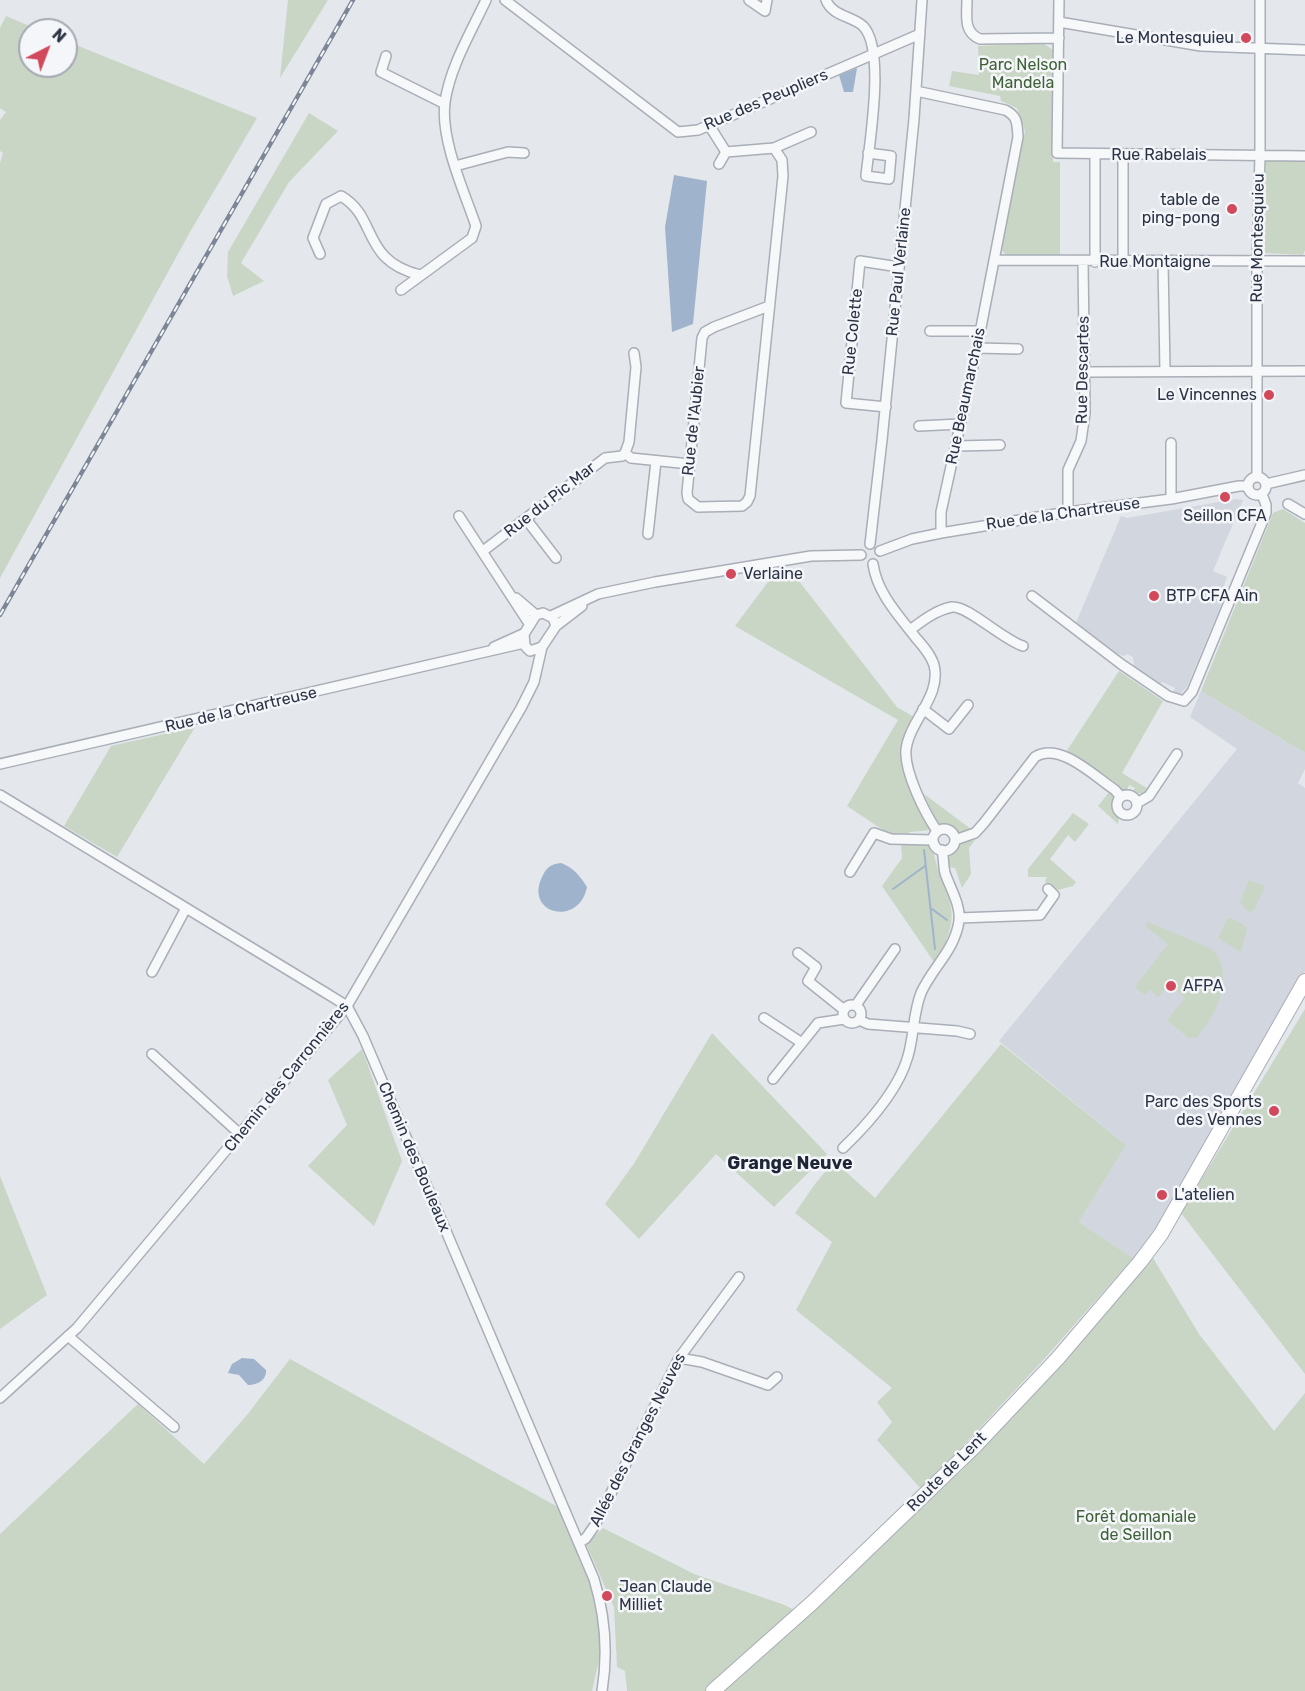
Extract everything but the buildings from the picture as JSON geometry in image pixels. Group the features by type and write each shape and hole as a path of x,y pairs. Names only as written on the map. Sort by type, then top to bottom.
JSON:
{"street":[{"path":"401,290 472,238 477,226 448,142 445,104 450,78 486,0"},
{"name":"Rue des Peupliers","path":"505,0 678,132 709,125 920,34"},
{"path":"749,0 765,11 767,0"},
{"path":"826,0 827,4 838,14 863,27 873,54 876,76 868,153"},
{"name":"Rue Paul Verlaine","path":"870,544 886,407 916,91 922,0"},
{"path":"967,0 967,28 973,36 980,39 1059,38 1059,0"},
{"name":"Rue Montesquieu","path":"1257,477 1260,0"},
{"path":"1059,22 1200,46 1305,50"},
{"name":"Rue Rabelais","path":"1059,38 1057,153 1305,156"},
{"path":"386,56 381,72 445,104"},
{"name":"Rue Beaumarchais","path":"916,91 1005,110 1013,114 1017,122 1018,137 977,348 940,513 942,533"},
{"path":"709,125 726,152"},
{"path":"726,152 774,148 811,132"},
{"name":"Rue de l'Aubier","path":"769,306 714,327 705,332 702,338 687,493 688,499 698,507 742,506 750,496 783,176 782,160 774,148"},
{"path":"456,166 508,152 524,153"},
{"path":"718,164 726,152"},
{"path":"1095,155 1095,262"},
{"path":"1123,155 1123,262"},
{"path":"320,254 313,238 326,204 341,196 352,203 377,248 389,262 404,271 420,275"},
{"name":"Rue Montaigne","path":"994,260 1305,261"},
{"name":"Rue Colette","path":"886,407 841,403 860,261 899,267"},
{"name":"Rue Descartes","path":"1068,512 1068,470 1081,441 1085,413 1083,262"},
{"path":"1163,262 1165,371"},
{"path":"930,331 980,331"},
{"path":"977,348 1018,349"},
{"path":"634,353 636,368 629,442 625,453 631,458 690,464"},
{"path":"1086,372 1305,371"},
{"path":"919,426 960,424"},
{"path":"1171,443 1171,499"},
{"path":"956,446 1000,445"},
{"name":"Rue du Pic Mar","path":"483,551 605,458 622,456 625,453"},
{"path":"648,534 656,461"},
{"path":"1266,484 1305,475"},
{"path":"1257,477 1262,478 1266,484 1266,490 1262,495 1252,494 1248,486 1251,480 1257,477"},
{"name":"Rue de la Chartreuse","path":"880,551 912,538 1068,512 1171,499 1205,491 1248,486"},
{"path":"1032,596 1121,664 1168,696 1184,701 1192,692 1266,513 1262,495"},
{"path":"1288,504 1305,514"},
{"path":"459,516 507,591 527,634 527,649 537,649 556,626 598,594"},
{"path":"526,519 556,558"},
{"path":"870,544 876,546 880,551 878,560 873,564 866,563 861,555 864,546 870,544"},
{"path":"551,616 598,594 791,558 830,554 861,555"},
{"path":"850,872 874,833 891,839 935,835 948,829 954,834 955,840 950,849 942,850 936,847 935,835 906,759 908,740 931,695 935,675 933,663 880,588 873,564"},
{"path":"507,591 536,615"},
{"path":"910,630 933,614 954,607 965,610 1010,642 1023,646"},
{"path":"527,634 536,615 543,613 551,616 556,626"},
{"name":"Rue de la Chartreuse","path":"0,764 482,654 527,634"},
{"name":"Chemin des Carronnières","path":"0,1398 78,1328 347,1006 518,713 534,682 537,649"},
{"path":"923,709 949,729 968,705"},
{"path":"955,840 966,837 980,828 1035,757 1041,753 1065,755 1115,789 1121,797"},
{"path":"1121,797 1117,806 1121,812 1127,814 1134,812 1137,803 1149,796 1177,754"},
{"path":"0,795 347,1006"},
{"path":"1121,797 1131,795 1137,803"},
{"path":"1124,825 1127,814"},
{"path":"843,1148 861,1131 901,1076 909,1055 922,993 956,934 959,918 953,891 945,872 942,850"},
{"path":"959,918 1040,915 1054,894 1048,890"},
{"path":"152,972 186,908"},
{"path":"856,1005 895,949"},
{"path":"798,953 816,967 808,981 844,1014 850,1023 859,1020 868,1024 970,1034"},
{"name":"Route de Lent","path":"713,1691 813,1602 967,1454 1058,1358 1140,1262 1161,1234 1305,981"},
{"path":"773,1079 818,1023 844,1014 849,1005 856,1005"},
{"path":"856,1005 861,1013 859,1020"},
{"name":"Chemin des Bouleaux","path":"347,1006 363,1036 599,1594 603,1616 606,1668 602,1691"},
{"path":"764,1018 802,1043"},
{"path":"152,1054 241,1135"},
{"name":"Allée des Granges Neuves","path":"579,1543 586,1538 595,1525 679,1358 739,1277"},
{"path":"68,1336 174,1427"},
{"path":"679,1358 702,1362 768,1385 777,1377"}],"shaded area":[{"name":"BTP CFA Ain","path":"1236,499 1243,500 1213,571 1227,577 1220,597 1224,598 1187,687 1181,693 1173,694 1175,688 1162,682 1161,684 1134,666 1133,657 1115,653 1075,625 1121,516 1127,518"},
{"name":"AFPA","path":"1201,691 1305,753 1305,769 1298,783 1305,788 1305,971 1290,1001 1141,1256 1133,1258 1079,1222 1126,1145 999,1041 1237,749 1190,717"}],"green space":[{"path":"288,0 328,0 280,78"},
{"path":"6,16 18,21 18,78 78,78 78,46 257,118 190,232 0,578 0,163 3,153 0,151 0,120 6,112 0,108 0,28"},
{"name":"Parc Nelson Mandela","path":"1043,43 1054,51 1053,162 1060,162 1060,255 1007,256 1001,249 1025,131 1017,108 1001,101 1000,96 949,86 952,71 979,75 978,46"},
{"path":"309,113 338,131 289,182 241,263 264,281 233,296 227,276 228,252"},
{"path":"1266,161 1305,161 1305,250 1303,255 1265,253"},
{"path":"1283,509 1305,523 1305,753 1201,691 1273,513"},
{"path":"788,567 897,707 914,717 907,727 903,744 933,830 909,832 908,838 895,838 847,806 898,720 735,626 771,578"},
{"path":"1119,671 1163,701 1122,773 1150,790 1146,794 1132,793 1135,788 1129,785 1127,791 1121,790 1066,752"},
{"path":"195,727 117,857 64,826 111,746"},
{"path":"1110,791 1113,794 1114,806 1119,817 1118,824 1098,806"},
{"path":"924,794 971,829 970,833 960,834 940,824"},
{"path":"1073,813 1089,824 1075,842 1068,835 1050,859 1076,882 1073,886 1058,890 1045,882 1047,877 1028,877 1028,869"},
{"path":"975,840 969,848 971,874 962,888 955,868 948,867 948,858 961,843"},
{"path":"928,843 946,888 952,920 948,937 934,962 882,886 902,858 901,844"},
{"path":"1249,880 1265,886 1251,912 1246,910 1240,902"},
{"path":"1230,918 1247,928 1241,952 1218,938 1227,919"},
{"path":"1148,922 1212,949 1219,959 1223,970 1221,995 1211,1018 1196,1038 1189,1038 1167,1020 1185,998 1169,984 1158,997 1150,990 1145,995 1135,987 1168,944 1145,926"},
{"name":"Parc des Sports des Vennes","path":"1305,1009 1305,1374 1181,1213"},
{"path":"712,1033 827,1154 774,1207 716,1154 639,1239 605,1204 635,1162"},
{"path":"1001,1044 1126,1145 1079,1222 1133,1258 1046,1357 922,1490 877,1440 892,1422 877,1402 892,1388 796,1310 832,1242 795,1213 834,1161 875,1198"},
{"path":"362,1049 402,1161 374,1226 308,1166 347,1125 328,1080"},
{"path":"0,1176 47,1295 0,1329"},
{"name":"Forêt domaniale de Seillon","path":"1153,1258 1199,1334 1274,1431 1305,1393 1305,1691 627,1691 625,1671 617,1667 614,1607 586,1544 603,1528 694,1574 782,1604 807,1616 916,1510 961,1471 1068,1355"},
{"path":"290,1359 558,1507 599,1605 599,1660 592,1691 0,1691 0,1534 138,1404 204,1464 247,1415"}],"water":[{"path":"857,68 853,92 844,92 839,75"},
{"path":"674,175 707,181 693,324 672,332 665,227"},
{"path":"561,863 570,867 587,887 582,900 574,908 564,912 546,907 540,899 539,888 546,870 552,865"},
{"path":"242,1358 254,1359 266,1370 263,1379 258,1383 248,1385 239,1375 228,1373 232,1364"}],"waterway":[{"path":"924,850 935,949"},
{"path":"893,889 925,866"},
{"path":"932,909 947,920"}],"railway":[{"path":"0,615 353,0"}],"place":[{"name":"Le Montesquieu","path":"1246,38"},
{"name":"table de ping-pong","path":"1232,209"},
{"name":"Le Vincennes","path":"1269,395"},
{"name":"Seillon CFA","path":"1225,497"},
{"name":"Verlaine","path":"731,574"},
{"name":"BTP CFA Ain","path":"1154,596"},
{"name":"AFPA","path":"1171,986"},
{"name":"Parc des Sports des Vennes","path":"1274,1111"},
{"name":"L'atelien","path":"1162,1195"},
{"name":"Jean Claude Milliet","path":"607,1596"}],"district":[{"name":"Grange Neuve","path":"790,1164"}]}
